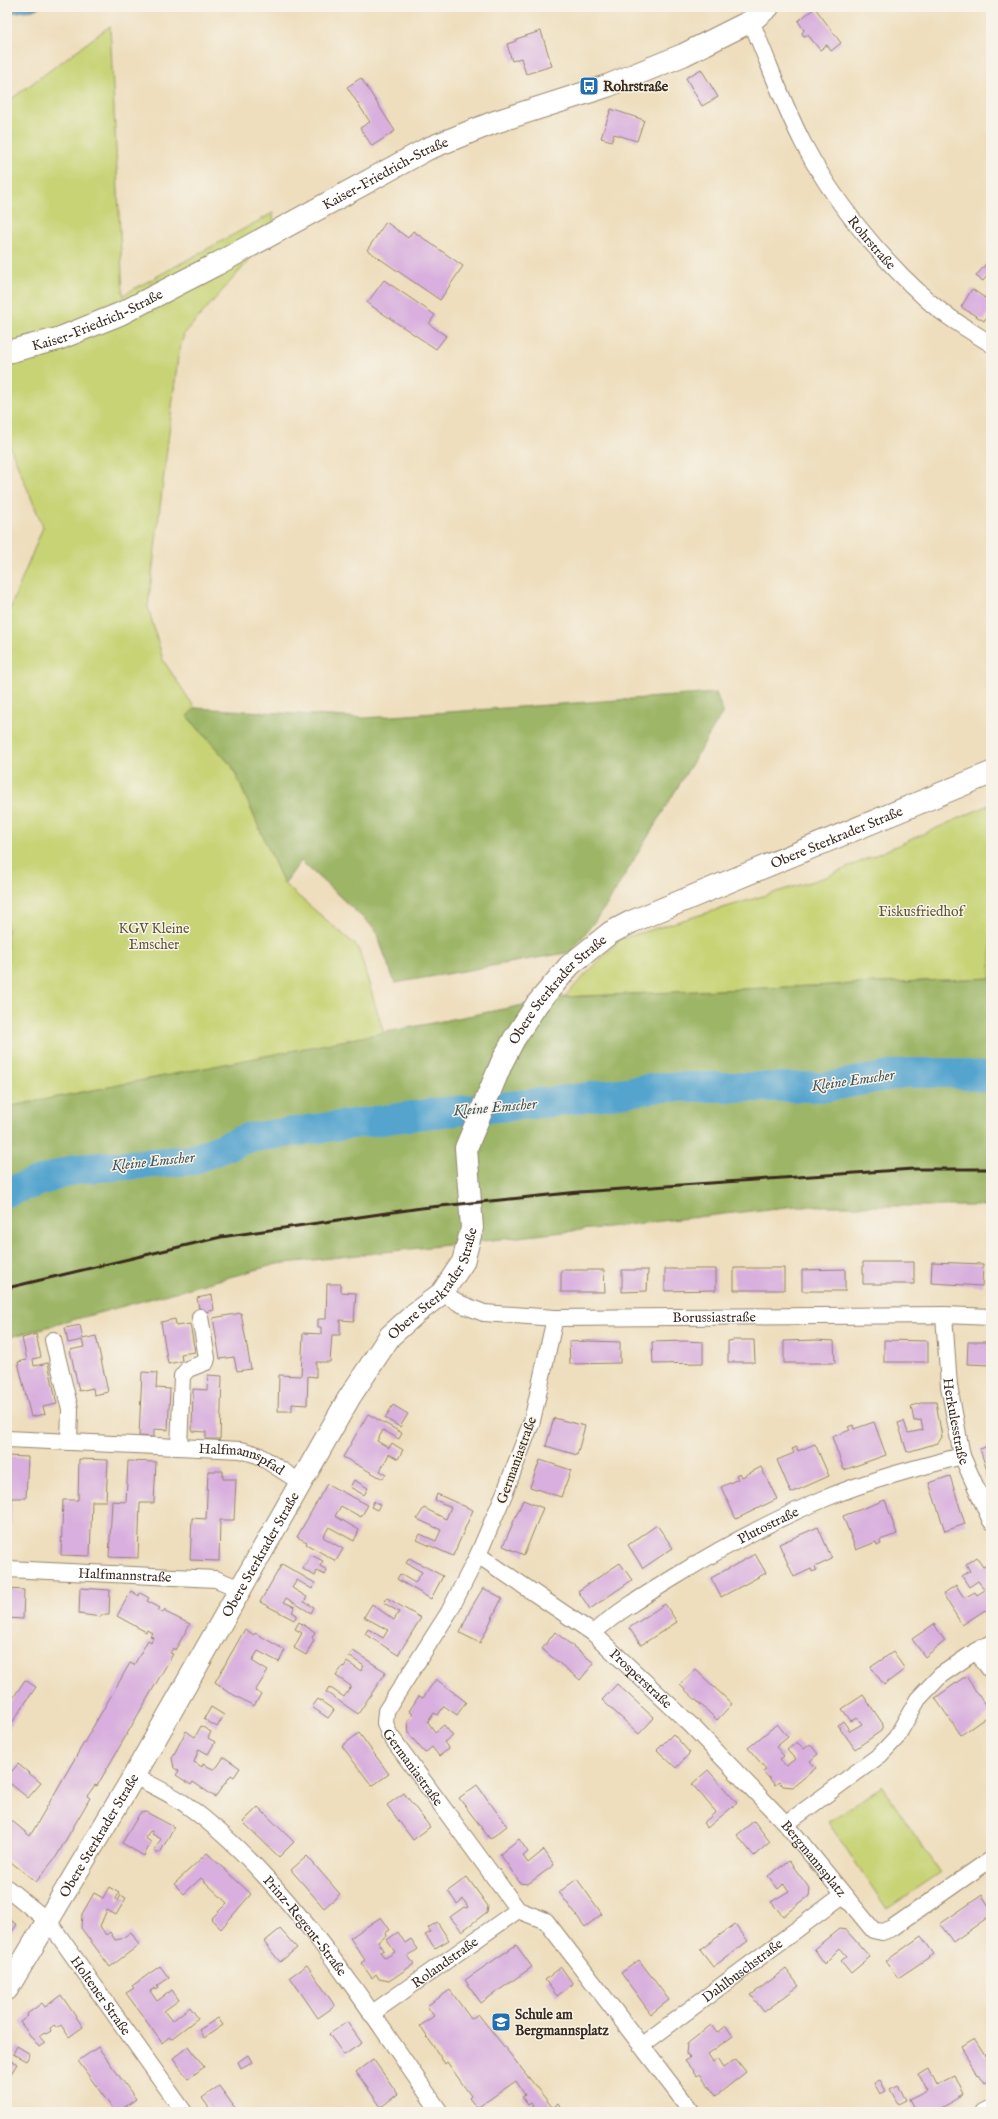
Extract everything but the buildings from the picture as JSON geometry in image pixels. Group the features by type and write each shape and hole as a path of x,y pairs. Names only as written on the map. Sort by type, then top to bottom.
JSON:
{"street":[{"name":"Kaiser-Friedrich-Straße","path":"7,352 58,339 120,314 217,264 427,149 495,122 606,86 682,55 751,21 768,7"},
{"name":"Rohrstraße","path":"751,21 804,144 836,195 867,237 924,298 953,320 991,344"},
{"name":"Obere Sterkrader Straße","path":"7,1989 134,1776 349,1398 390,1336 417,1312 442,1293 463,1262 472,1228 466,1148 502,1062 537,1004 570,965 610,933 631,922 991,773"},
{"name":"Borussiastraße","path":"442,1293 461,1304 484,1313 555,1318 944,1315 991,1318"},
{"name":"Herkulesstraße","path":"944,1315 949,1386 962,1456 991,1521"},
{"name":"Halfmannspfad","path":"179,1447 182,1376 188,1369 206,1362 207,1358 200,1317"},
{"name":"Germaniastraße","path":"518,1910 388,1734 385,1723 386,1711 449,1612 478,1555 505,1492 532,1421 555,1318"},
{"path":"53,1340 70,1409 68,1442"},
{"name":"Halfmannspfad","path":"7,1439 241,1450 258,1455 300,1482"},
{"name":"Plutostraße","path":"592,1633 642,1598 697,1563 812,1505 893,1474 962,1456"},
{"name":"Prosperstraße","path":"478,1555 592,1633 692,1726 786,1824"},
{"name":"Halfmannstraße","path":"7,1569 216,1579 240,1589"},
{"name":"Bergmannsplatz","path":"991,1643 976,1651 941,1675 918,1699 896,1738 880,1756 786,1824 873,1930 882,1932 892,1928 991,1859"},
{"path":"976,1651 991,1671"},
{"name":"Prinz-Regent-Straße","path":"134,1776 184,1803 219,1832 262,1874 303,1919 372,2014 440,2112"},
{"name":"Holtener Straße","path":"7,1888 48,1922 184,2112"},
{"name":"Dahlbuschstraße","path":"642,2045 843,1895"},
{"path":"518,1910 546,1921 692,2112"},
{"name":"Rolandstraße","path":"372,2014 518,1910"},
{"path":"983,2112 991,2108"}],"green space":[{"name":"KGV Kleine Emscher","path":"110,26 123,295 273,213 274,232 184,334 178,357 148,607 163,660 195,708 187,716 232,766 284,884 358,947 384,1034 7,1107 7,616 43,527 7,439 7,102"},
{"path":"716,693 723,712 606,906 571,952 395,983 375,929 301,861 284,884 232,766 187,716 195,708 364,718"},
{"name":"Fiskusfriedhof","path":"991,804 991,978 564,997 620,939 826,877"},
{"path":"991,978 991,1206 796,1206 277,1264 7,1338 7,1107 564,997"},
{"path":"882,1786 940,1873 887,1909 828,1822"}],"water":[{"path":"7,7 40,7 33,10 7,13"}],"waterway":[{"name":"Kleine Emscher","path":"7,1192 76,1169 192,1160 247,1138 434,1113 551,1102 663,1087 826,1087 905,1073 950,1073 991,1078"}],"railway":[{"path":"7,1288 221,1237 421,1208 579,1192 913,1169 991,1169"}],"place":[{"name":"Rohrstraße","path":"589,86"},
{"name":"Schule am Bergmannsplatz","path":"501,2022"}]}
